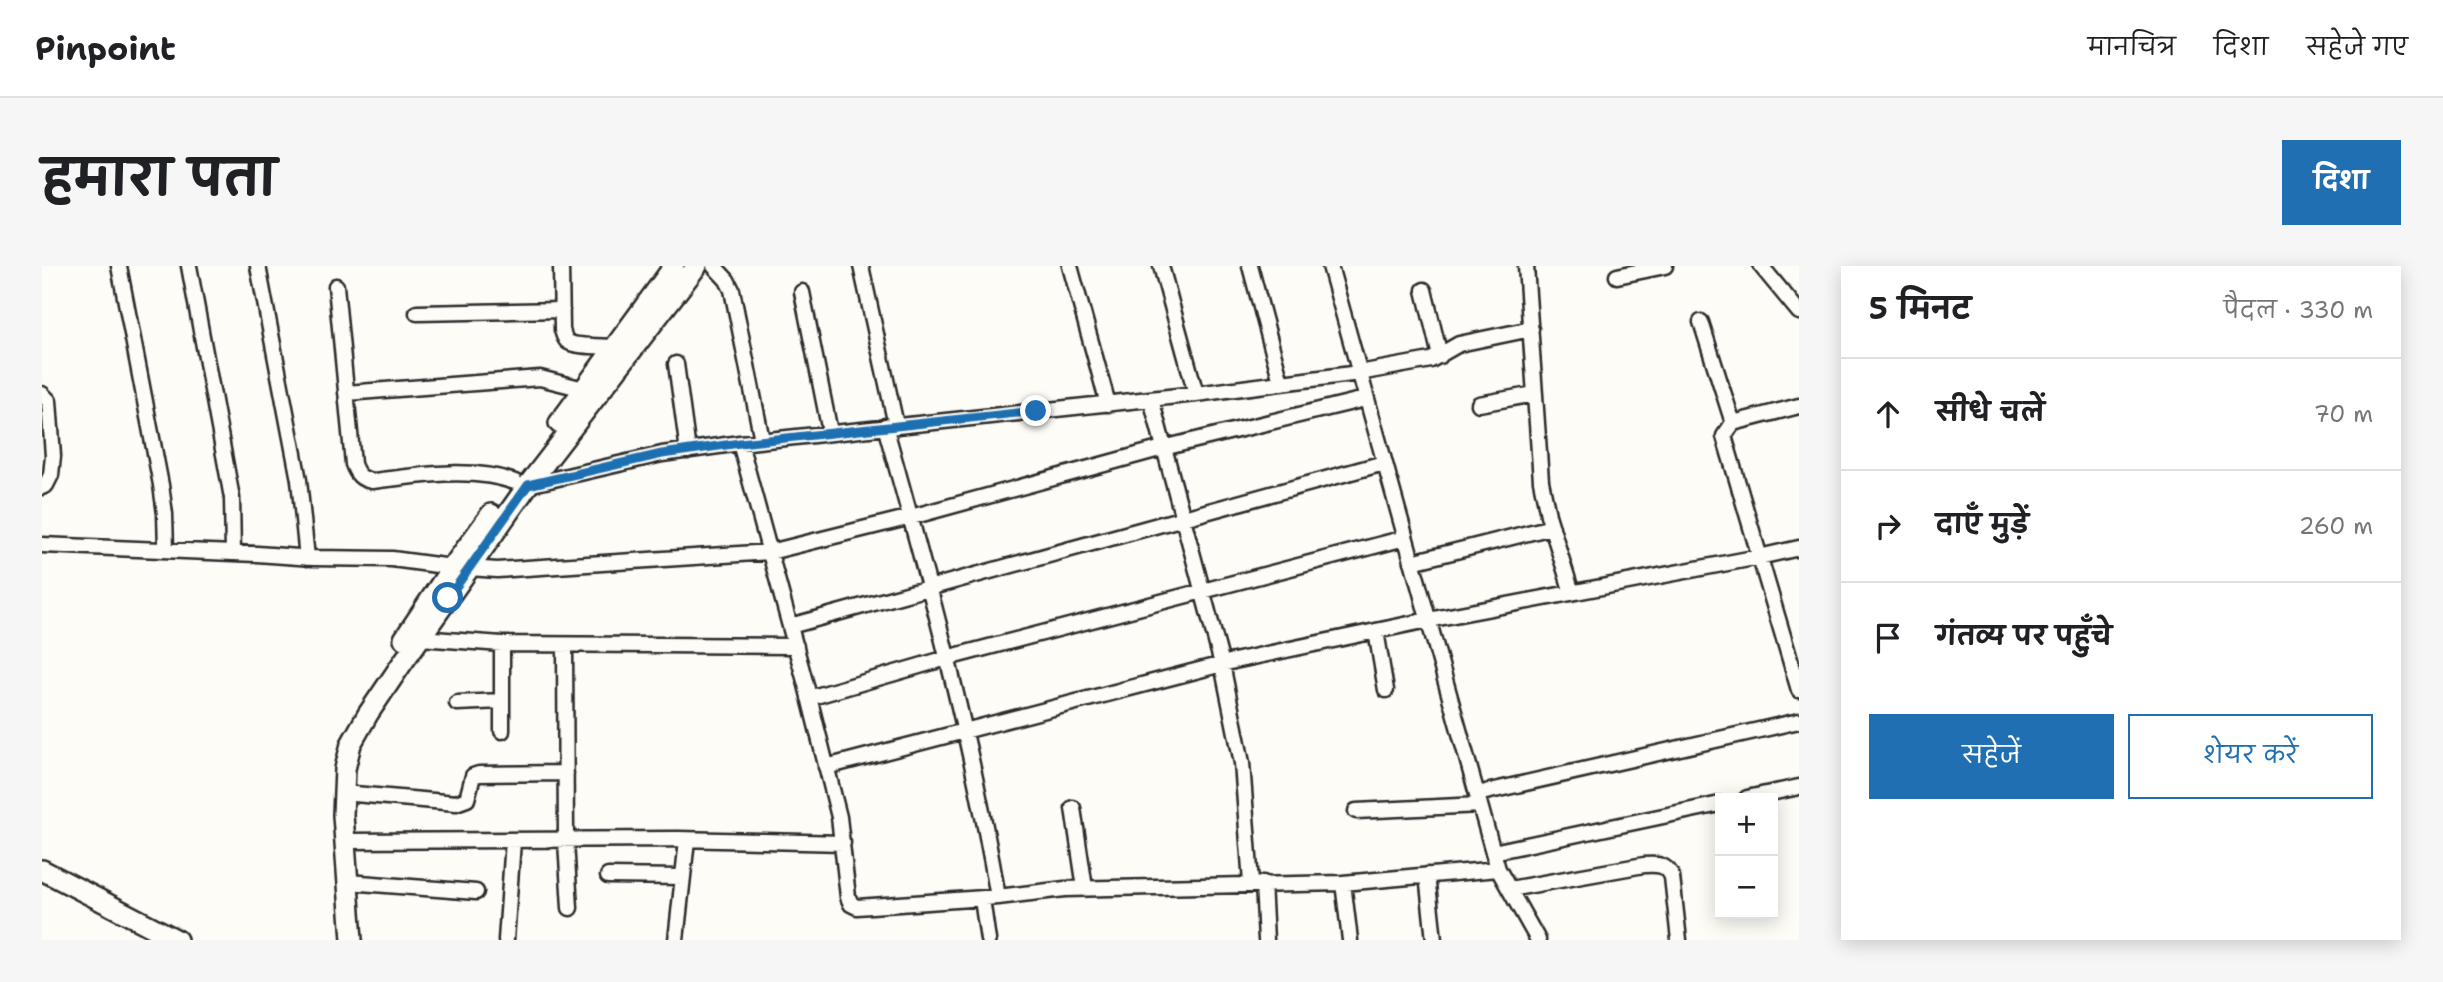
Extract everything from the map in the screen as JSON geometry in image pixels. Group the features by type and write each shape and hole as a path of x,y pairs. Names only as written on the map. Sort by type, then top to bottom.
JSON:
{"main road":[{"path":"522,483 697,266"},
{"path":"342,940 332,802 334,770 361,706 522,483 667,268"},
{"path":"352,940 343,793 351,744 368,714 420,638 461,567"},
{"path":"42,870 177,940"}],"street":[{"path":"119,266 161,485 166,550"},
{"path":"189,266 232,498 233,553"},
{"path":"258,266 299,480 307,558"},
{"path":"561,266 562,330 568,342 614,347"},
{"path":"714,266 732,290 762,440"},
{"path":"861,266 891,426 911,517 966,733 985,819 998,897"},
{"path":"1070,266 1108,404"},
{"path":"1161,266 1196,394"},
{"path":"1250,266 1281,382"},
{"path":"1329,266 1493,852 1499,869 1538,940"},
{"path":"1526,266 1541,481 1572,593"},
{"path":"1617,276 1665,266"},
{"path":"1763,267 1799,312"},
{"path":"336,286 353,464 356,474 372,481 475,473 495,475 522,483 615,464 762,440 1108,404 1359,373 1420,363 1440,356 1459,344 1531,328"},
{"path":"1424,290 1440,356"},
{"path":"802,292 830,432"},
{"path":"417,313 562,310"},
{"path":"1701,323 1733,422"},
{"path":"676,364 688,451"},
{"path":"346,393 540,379 584,389"},
{"path":"42,394 49,401 53,456 51,475 42,487"},
{"path":"1479,404 1535,394"},
{"path":"1151,399 1222,664 1242,763 1266,940"},
{"path":"42,545 307,558 392,559 497,570 770,552 911,517 1163,448 1365,399"},
{"path":"1799,406 1733,422 1724,436 1799,690"},
{"path":"740,443 826,767 843,843 851,904 857,907 982,899 1085,888 1343,883 1499,869"},
{"path":"790,626 1384,463"},
{"path":"1412,562 1552,527"},
{"path":"809,698 947,658 1405,538"},
{"path":"826,767 966,733 1222,664 1428,620 1799,548"},
{"path":"1376,631 1386,690"},
{"path":"420,638 502,644 796,646"},
{"path":"502,644 502,731"},
{"path":"565,645 566,841 570,908"},
{"path":"457,703 502,701"},
{"path":"1356,811 1478,799 1799,721"},
{"path":"343,793 456,803 467,799 471,780 479,774 566,773"},
{"path":"1771,793 1799,787"},
{"path":"1493,852 1715,805"},
{"path":"1073,808 1085,888"},
{"path":"345,841 687,839 843,843"},
{"path":"676,940 687,839"},
{"path":"506,940 513,841"},
{"path":"1510,889 1657,864 1670,870 1679,940"},
{"path":"1427,875 1434,940"},
{"path":"608,876 683,877"},
{"path":"348,881 476,892"},
{"path":"1343,883 1350,940"},
{"path":"982,899 988,940"}],"route":[{"path":"448,598 528,485 662,454 830,432 1036,411"}]}
